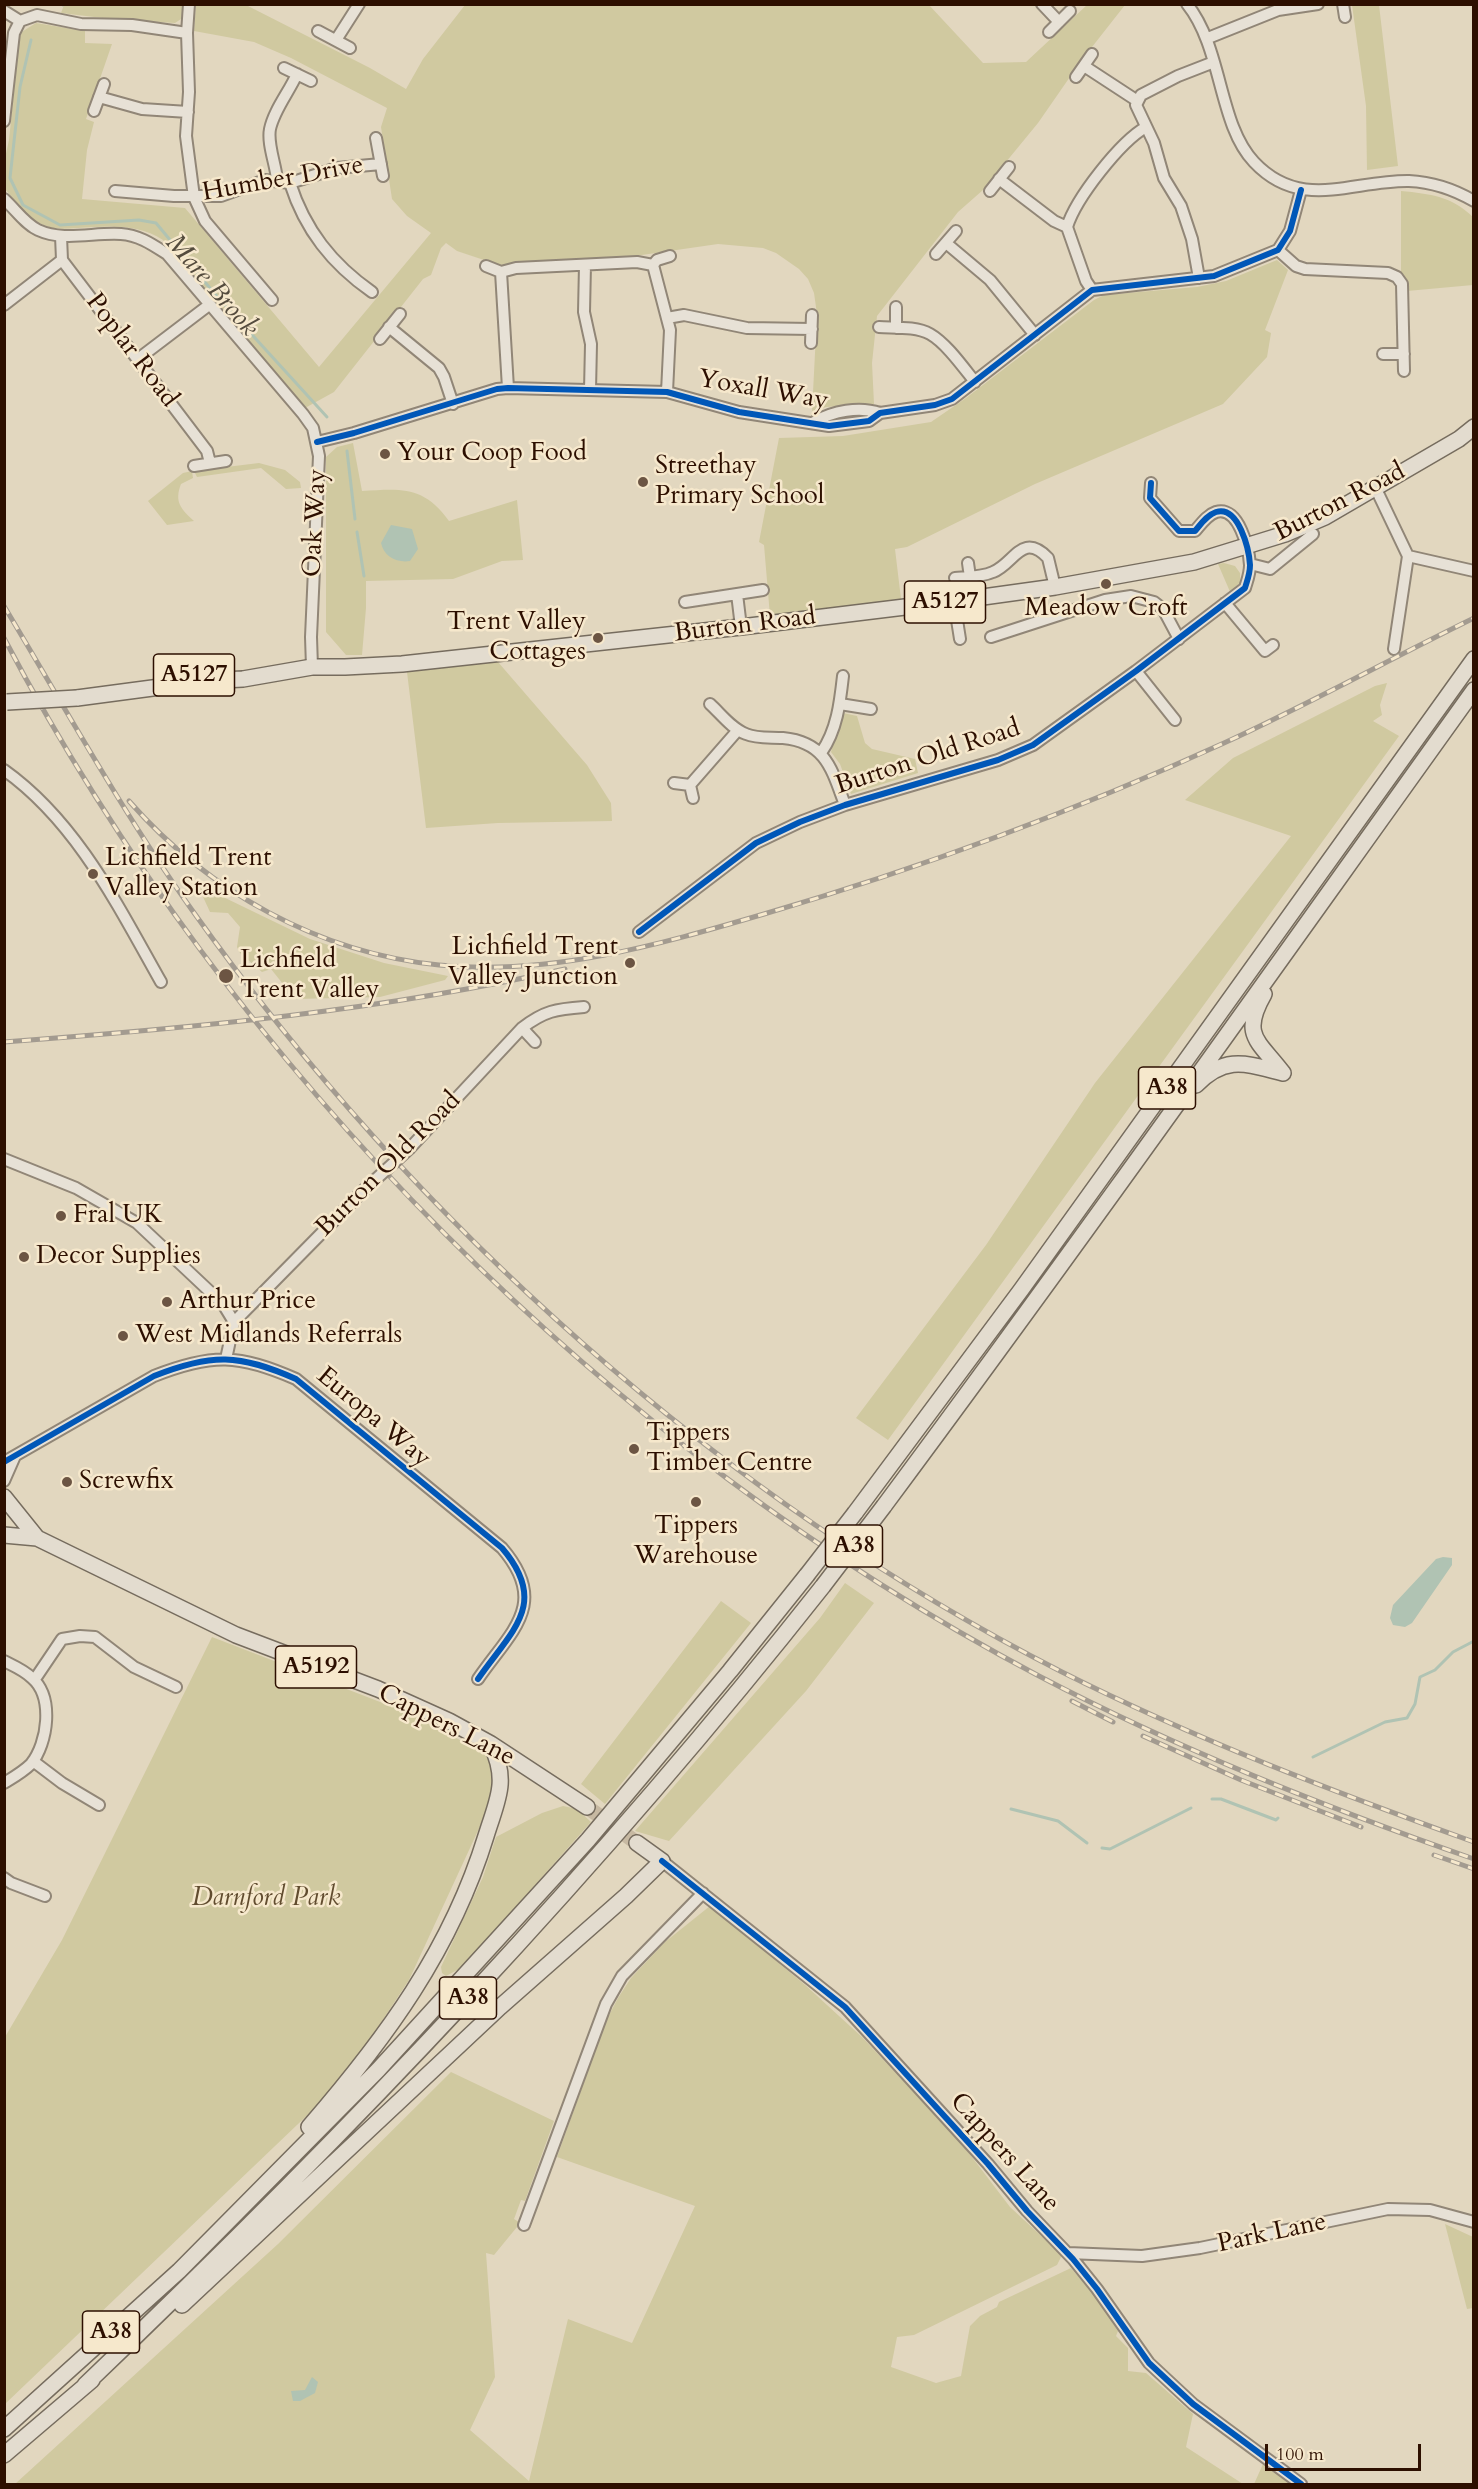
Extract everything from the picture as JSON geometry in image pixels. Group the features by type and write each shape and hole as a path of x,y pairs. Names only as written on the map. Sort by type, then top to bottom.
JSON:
{"highway":[{"name":"A5127","path":"1466,436 1473,427"},
{"name":"Burton Road","path":"6,702 77,698 160,687 193,675 222,680 243,679 312,667 345,668 402,664 741,627 1055,587 1194,561 1285,534 1376,489 1466,436"},
{"name":"A38","path":"4,2429 179,2271 378,2070 588,1840 730,1671 855,1513 1035,1271 1473,659"},
{"name":"A38","path":"4,2456 85,2385 221,2255 479,1987 609,1845 750,1678 884,1506 1050,1284 1167,1115 1473,690"},
{"path":"1167,1115 1202,1079 1223,1065 1250,1064 1283,1073 1252,1034 1253,1020 1258,1005 1299,933"},
{"path":"4,1497 9,1517 4,1529"},
{"name":"Cappers Lane","path":"4,1497 38,1538"},
{"name":"Cappers Lane","path":"4,1536 38,1538 236,1635 378,1689 449,1721 491,1744 587,1807"},
{"path":"217,2233 367,2058 421,1982 458,1911 474,1873 502,1783 497,1757 491,1744"},
{"path":"502,1783 516,1773 529,1769"},
{"name":"Cappers Lane","path":"637,1843 662,1861"},
{"path":"85,2385 215,2277 501,2007 662,1861"}],"street":[{"path":"189,4 187,152 194,196 205,221 272,300"},
{"path":"336,40 359,4"},
{"path":"1042,4 1059,22"},
{"path":"1187,4 1208,38 1241,143 1253,161 1269,175 1301,190 1322,192 1379,183 1410,181 1458,192 1473,201"},
{"path":"1208,38 1277,7 1318,4"},
{"path":"1343,4 1345,17"},
{"path":"1049,32 1070,10"},
{"path":"4,11 20,21"},
{"path":"4,121 14,33 20,21 37,15 81,24 132,25 187,33"},
{"path":"318,31 350,48"},
{"path":"1076,77 1092,54"},
{"path":"1199,278 1192,239 1181,206 1164,178 1154,143 1136,105 1139,97 1178,76 1214,62"},
{"path":"1084,66 1139,97"},
{"path":"284,68 311,81"},
{"path":"277,180 269,131 275,114 297,74"},
{"path":"94,111 104,84"},
{"path":"99,97 142,109 188,112"},
{"path":"1067,227 1077,207 1106,165 1137,132 1146,128"},
{"name":"Humber Drive","path":"376,138 382,176"},
{"name":"Humber Drive","path":"114,191 221,196 265,180 290,183 337,168 381,164"},
{"path":"990,191 1009,166"},
{"path":"999,179 1054,221 1067,227 1086,281 1092,290 1199,278 1231,270 1278,250 1290,231 1301,190"},
{"path":"290,183 299,210 329,255 372,292"},
{"name":"Oak Way","path":"4,199 36,229 60,236 123,234 145,240 167,254 313,428 319,456 311,637 312,667"},
{"path":"936,254 956,231"},
{"path":"4,305 62,260 60,236"},
{"path":"946,243 990,280 1035,335"},
{"path":"1278,250 1296,266 1305,269 1388,273 1396,277 1401,284 1404,372"},
{"path":"652,265 657,260 670,256"},
{"name":"Poplar Road","path":"62,260 207,451 210,463"},
{"path":"486,266 501,272 516,268 637,262 652,265"},
{"path":"585,265 584,312 591,344 590,390"},
{"path":"652,265 670,330 667,392"},
{"path":"501,272 508,388"},
{"name":"Yoxall Way","path":"317,442 453,404 497,389 508,388 667,392 738,412 829,426 869,420 880,413 935,405 952,399 1092,290"},
{"path":"138,359 209,305"},
{"path":"896,307 896,328"},
{"path":"380,339 400,314"},
{"path":"667,318 684,315 747,327 812,329"},
{"path":"811,343 812,315"},
{"path":"389,327 438,368 444,377 453,404"},
{"path":"879,327 930,334 959,361 975,382"},
{"path":"1383,354 1404,354"},
{"path":"194,466 226,461"},
{"path":"1151,483 1146,499 1179,531 1195,531 1216,512 1231,514 1240,526 1250,564 1270,568 1313,534"},
{"path":"1376,489 1408,556 1394,649"},
{"path":"955,578 993,572 1015,552 1024,548 1034,548 1048,558 1055,587"},
{"path":"1408,556 1473,571"},
{"path":"968,563 969,577"},
{"name":"Burton Old Road","path":"639,932 756,843 800,822 845,805 998,760 1033,745 1136,671 1245,588 1250,564"},
{"path":"690,605 762,590"},
{"path":"737,594 741,627"},
{"path":"991,637 1105,600 1131,596 1154,602 1163,609 1179,639"},
{"path":"954,601 960,639"},
{"path":"1225,603 1265,651 1273,645"},
{"path":"1004,619 1008,631"},
{"path":"1136,671 1172,716 1179,705"},
{"path":"821,753 830,740 840,704 843,676"},
{"path":"710,704 738,730 756,737 796,739 821,753 832,770 845,805"},
{"path":"840,704 871,709"},
{"path":"690,785 738,730"},
{"path":"4,771 21,782 73,838 123,914 161,982"},
{"path":"674,783 690,785"},
{"path":"690,785 693,798"},
{"name":"Burton Old Road","path":"234,1322 364,1190 410,1148 522,1028 539,1015 557,1009 584,1007"},
{"path":"522,1028 535,1042"},
{"path":"4,1160 76,1188 137,1223 223,1304 234,1322 226,1359"},
{"name":"Europa Way","path":"4,1462 154,1376 198,1361 226,1359 257,1363 296,1379 502,1548 513,1561 520,1573 525,1592 522,1617 478,1679"},
{"path":"4,1481 15,1456"},
{"path":"34,1679 62,1639 80,1636 94,1637 134,1666 176,1687"},
{"path":"4,1661 34,1679 46,1705 47,1727 33,1761 21,1773 4,1783"},
{"path":"33,1761 62,1783 99,1805"},
{"name":"Cappers Lane","path":"662,1861 845,2007 988,2164 1027,2211 1068,2253 1097,2289 1149,2363 1193,2404 1301,2484"},
{"path":"4,1878 11,1884 45,1896"},
{"path":"524,2225 575,2082 606,2004 622,1976 703,1893"},
{"name":"Park Lane","path":"1068,2253 1142,2256 1200,2248 1388,2209 1430,2210 1473,2222"}],"green space":[{"path":"64,5 184,5 181,19 175,23 61,13"},
{"path":"196,5 246,5 370,68 406,89 423,59 465,5 929,5 983,63 1026,62 1087,5 1125,5 1081,61 1038,123 983,190 958,212 877,316 872,363 874,404 826,407 812,412 817,314 814,293 808,279 799,269 776,253 763,248 718,244 628,257 502,266 457,251 446,243 441,248 431,275 423,279 334,392 305,408 163,240 133,228 64,229 46,226 31,217 5,189 5,158 9,140 20,33 36,23 85,31 85,43 112,44 86,119 94,122 87,150 82,199 185,208 319,367 431,233 407,216 392,199 381,127 387,108 291,58 254,42 194,31"},
{"path":"1352,5 1379,5 1398,166 1367,170 1366,106"},
{"path":"1401,191 1440,197 1457,204 1473,217 1473,285 1407,291 1406,281 1401,273"},
{"path":"1277,260 1288,270 1265,330 1271,333 1267,357 1223,404 1035,484 907,547 895,549 901,599 770,616 764,545 759,542 779,438 843,436 931,422 1094,300 1104,295 1197,287 1226,281"},
{"path":"353,443 362,491 400,490 420,495 439,509 449,521 517,500 523,560 502,561 453,579 366,581 362,655 346,655 326,632 326,457 337,447"},
{"path":"259,463 285,470 300,482 301,488 286,489 261,468 197,477 194,471"},
{"path":"192,471 193,478 181,484 178,496 182,509 194,521 167,525 148,501 183,473"},
{"path":"1218,564 1235,566 1240,573 1240,583 1231,594"},
{"path":"498,662 587,765 611,803 612,821 498,823 426,828 407,672"},
{"path":"1387,683 1380,705 1382,715 1373,721 1399,736 888,1440 856,1418 986,1245 1095,1083 1291,836 1185,800 1233,758 1375,686"},
{"path":"843,713 857,716 865,743 872,749 915,759 918,773 851,794 840,764 831,752"},
{"path":"198,886 213,898 217,894 310,939 384,963 448,976 445,980 380,997 295,999 271,969 262,972 240,953 237,947 240,927 228,913 210,912"},
{"path":"845,1583 874,1603 806,1691 669,1841 635,1831 820,1618"},
{"path":"721,1601 751,1623 605,1804 581,1784"},
{"name":"Darnford Park","path":"212,1637 406,1712 485,1753 493,1765 494,1785 482,1822 409,1980 342,2082 5,2404 5,2037 62,1940"},
{"path":"563,1806 577,1809 591,1822 461,1968 446,1976 442,1973 441,1967 483,1877 496,1837 542,1813"},
{"path":"710,1906 804,1984 862,2037 962,2144 1010,2207 1062,2255 1057,2265 914,2335 897,2337 891,2367 936,2383 961,2376 970,2326 980,2316 997,2307 999,2302 1071,2268 1098,2300 1118,2331 1116,2336 1128,2348 1128,2371 1146,2373 1193,2414 1186,2447 1243,2484 15,2484 278,2244 451,2072 554,2121 525,2201 521,2200 514,2219 519,2222 517,2227 494,2255 486,2253 495,2377 470,2430 529,2481 568,2319 632,2343 695,2206 557,2157 606,2021 618,1998 631,1978 665,1942"},
{"path":"1445,2224 1473,2237 1473,2308 1467,2309"},
{"path":"1263,2464 1290,2484 1254,2484"}],"shaded area":[{"path":"391,525 412,529 418,549 410,561 400,561 385,552 381,543"},
{"path":"1452,1558 1452,1565 1412,1623 1405,1627 1393,1625 1390,1618 1393,1605 1436,1559"},
{"path":"312,2377 318,2382 315,2393 300,2401 293,2401 291,2391 305,2390"}],"waterway":[{"name":"Mare Brook","path":"31,40 20,87 10,178 23,205 60,225 139,220 156,223 214,293 327,417"},
{"name":"Mare Brook","path":"347,451 355,519"},
{"name":"Mare Brook","path":"357,532 364,576"},
{"path":"1313,1757 1385,1722 1407,1718 1415,1704 1420,1677 1435,1670 1453,1652 1474,1641"},
{"path":"1212,1799 1221,1799 1276,1820 1278,1818"},
{"path":"1102,1848 1110,1849 1191,1808"},
{"path":"1011,1809 1058,1821 1087,1843"}],"tunnel":[{"path":"587,1807 637,1843"}],"railway":[{"path":"4,606 142,836 192,910 279,1025 373,1136 474,1242 582,1342 695,1436 813,1523 935,1602 1062,1672 1163,1720 1317,1784 1474,1842"},
{"path":"129,801 160,834 231,890 269,913 309,932 351,947 395,958 439,965 522,966 563,962 644,947 724,926 823,896 997,837 1111,792 1224,743 1474,618"},
{"path":"4,638 96,797 201,950 317,1096 445,1234 582,1361 727,1478 880,1584 1039,1676 1091,1703 1198,1752 1363,1819 1474,1859"},
{"path":"4,1042 216,1024 356,1007 496,984 565,969"},
{"path":"1072,1701 1113,1722"},
{"path":"1143,1736 1241,1780 1361,1827"},
{"path":"1434,1855 1474,1869"}],"cycle path":[{"path":"317,442 354,433 497,389 508,388 667,392 739,412 829,426 869,421 880,413 935,405 952,399 1092,290 1214,276 1278,250 1290,231 1301,190"},
{"path":"639,932 756,843 800,822 845,805 998,760 1033,745 1136,671 1245,588 1250,571 1249,558 1241,530 1231,515 1216,512 1207,517 1195,531 1179,531 1150,498 1151,483"},
{"path":"4,1462 154,1376 174,1368 209,1360 241,1361 296,1379 502,1548 516,1568 523,1585 524,1601 520,1616 513,1631 478,1679"},
{"path":"662,1861 845,2007 988,2164 1027,2211 1073,2259 1149,2363 1193,2404 1301,2484"}],"place":[{"name":"Your Coop Food","path":"385,454"},
{"name":"Streethay Primary School","path":"643,482"},
{"name":"Meadow Croft","path":"1106,584"},
{"name":"Trent Valley Cottages","path":"598,638"},
{"name":"Lichfield Trent Valley Station","path":"93,874"},
{"name":"Lichfield Trent Valley Junction","path":"630,963"},
{"name":"Lichfield Trent Valley","path":"226,976"},
{"name":"Fral UK","path":"61,1216"},
{"name":"Decor Supplies","path":"24,1257"},
{"name":"Arthur Price","path":"167,1302"},
{"name":"West Midlands Referrals","path":"123,1336"},
{"name":"Tippers Timber Centre","path":"634,1449"},
{"name":"Screwfix","path":"67,1482"},
{"name":"Tippers Warehouse","path":"696,1502"}]}
